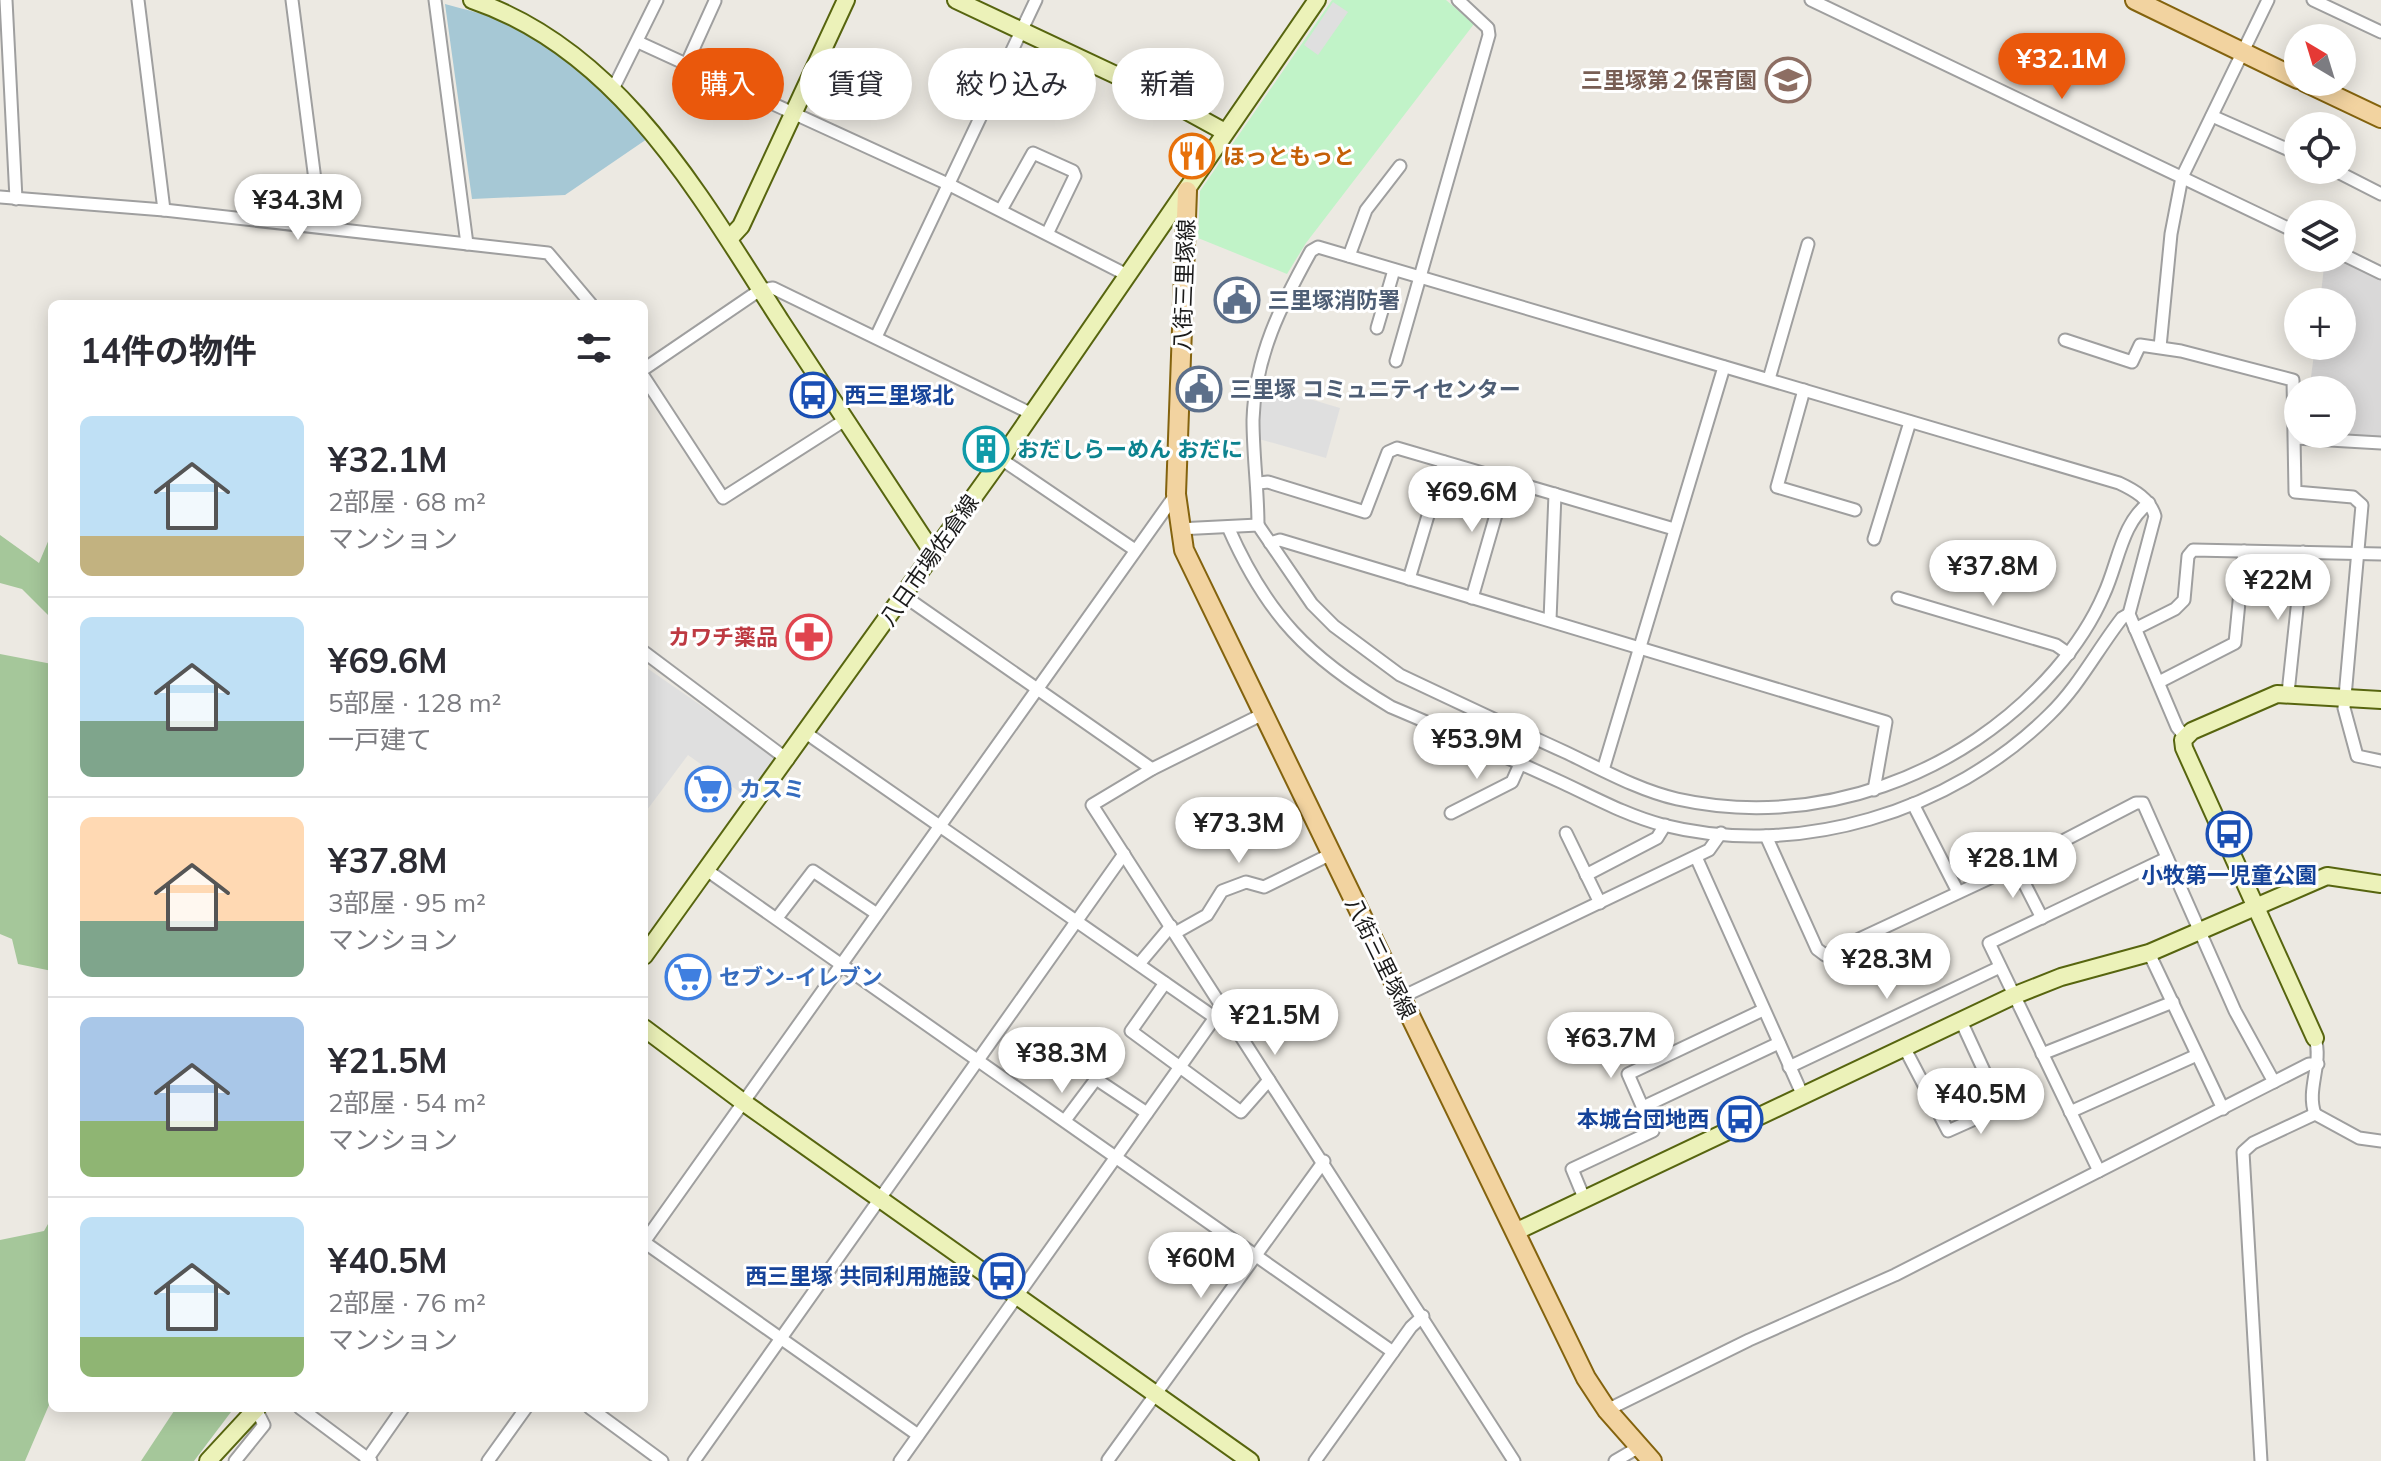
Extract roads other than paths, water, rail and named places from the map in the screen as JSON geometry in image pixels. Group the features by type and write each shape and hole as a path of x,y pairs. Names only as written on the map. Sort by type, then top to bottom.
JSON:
{"main road":[{"path":"2135,0 2284,72"},
{"path":"2335,96 2381,118"},
{"name":"八街三里塚線","path":"1187,191 1176,494 1178,529 1191,567 1586,1378 1607,1410 1646,1454"}],"street":[{"path":"6,0 16,199"},
{"path":"138,0 164,210"},
{"path":"292,0 321,227"},
{"path":"435,0 467,244"},
{"path":"472,0 534,27 613,89 655,135 729,239 933,553"},
{"path":"613,89 657,0"},
{"path":"729,239 741,226 846,0"},
{"path":"956,0 1152,92 1225,132"},
{"path":"876,337 1036,0"},
{"name":"八日市場佐倉線","path":"648,951 788,760 1001,459 1317,0"},
{"path":"1396,361 1489,35 1488,28 1458,0"},
{"path":"1811,0 2284,226"},
{"path":"2160,347 2171,234 2182,177 2268,0"},
{"path":"2313,0 2381,32"},
{"path":"694,48 715,1"},
{"path":"638,42 672,58"},
{"path":"784,110 1048,232 1129,276"},
{"path":"2212,116 2284,148"},
{"path":"1001,210 1033,153 1073,171 1075,176 1048,232"},
{"path":"1349,256 1366,210 1400,166"},
{"path":"2356,181 2381,194"},
{"path":"0,197 164,210 548,253 588,300"},
{"path":"1769,379 1808,244"},
{"path":"1228,527 1247,570 1282,623 1344,677 1391,707 1665,825 1766,836 1838,827 1913,804 1987,765 2028,735 2066,698 2117,624 2129,614 2155,520 2149,503 2119,483 1318,247 1311,251 1268,334 1253,417 1259,483 1258,525 1312,604 1400,675 1603,770 1676,799 1738,806 1799,805 1874,790 1929,768 1988,732 2033,694 2069,654 2103,598 2131,520 2149,503"},
{"path":"2356,261 2381,273"},
{"path":"1377,328 1394,270"},
{"path":"648,366 760,290 779,289 1032,414"},
{"path":"2065,340 2132,362 2138,346 2160,347 2284,378"},
{"path":"1603,770 1724,367"},
{"path":"648,383 723,498 845,420"},
{"path":"1804,390 1777,487 1855,510"},
{"path":"1874,539 1910,422"},
{"path":"2356,442 2381,443"},
{"path":"2295,448 2295,492 2360,501 2359,554 2344,715 2353,751 2360,759 2381,761"},
{"path":"1259,483 1268,482 1365,512 1392,449 1674,529"},
{"path":"1001,459 1135,550"},
{"path":"1409,579 1444,462"},
{"path":"1472,598 1506,480"},
{"path":"648,1236 1176,494"},
{"path":"1550,620 1555,494"},
{"path":"1178,529 1258,525"},
{"path":"1270,543 1280,540 1886,722 1874,790"},
{"path":"2135,629 2175,609 2184,600 2190,551 2381,554"},
{"path":"2159,682 2235,643 2244,551"},
{"path":"2288,693 2303,552"},
{"path":"904,596 1152,769"},
{"path":"1898,598 2056,645 2069,654"},
{"path":"2129,614 2177,727 2185,737 2184,748 2315,1038 2318,1064 2312,1104 2315,1114 2359,1138 2381,1141"},
{"path":"648,655 788,760"},
{"path":"2185,737 2269,696 2288,693 2381,700"},
{"path":"1263,714 1152,769 1092,805 1173,929 1217,1013 1269,1080 1324,1161 1514,1461"},
{"path":"806,733 1165,983 1217,1013"},
{"path":"1451,813 1512,782 1520,764"},
{"path":"1766,836 1822,954 2015,865 2136,803 2147,806 2235,1011 2274,1082"},
{"path":"1913,804 1958,892"},
{"path":"1586,875 1657,838 1665,825"},
{"path":"1566,833 1600,903"},
{"path":"1400,998 1714,848 1721,833"},
{"path":"694,1461 1124,854"},
{"path":"1139,964 1173,929 1207,915 1222,891 1246,882 1264,887 1331,854"},
{"path":"1696,857 1803,1096"},
{"path":"2099,1171 1989,943 2167,858"},
{"path":"2015,865 2042,918"},
{"path":"708,871 1066,1119 1393,1352"},
{"path":"777,918 813,871 877,914"},
{"path":"1515,1232 2013,996 2061,977 2149,953 2327,876 2381,884"},
{"path":"2149,953 2223,1109"},
{"path":"1789,1067 2000,967"},
{"path":"1165,983 1131,1031 1241,1112 1269,1080"},
{"path":"2042,1054 2173,1002"},
{"path":"1584,1198 1572,1169 1653,1131 1628,1074 1763,1010"},
{"path":"900,1461 1217,1013"},
{"path":"1904,1047 1948,1131 1995,1110 1997,1099 1961,1021"},
{"path":"648,1031 743,1102 1250,1461"},
{"path":"1643,1107 1779,1043"},
{"path":"2070,1112 2197,1055"},
{"path":"1607,1410 1749,1340 1895,1275 2309,1064 2318,1064"},
{"path":"1066,1119 1096,1079 1147,1113"},
{"path":"2261,1461 2242,1157 2253,1143 2315,1114"},
{"path":"1108,1460 1324,1161"},
{"path":"648,1245 918,1435"},
{"path":"1315,1461 1393,1352 1423,1316"},
{"path":"208,1461 254,1412"},
{"path":"235,1461 264,1425 258,1412"},
{"path":"305,1412 369,1460 400,1412"},
{"path":"488,1461 523,1412"},
{"path":"595,1412 662,1461"},
{"path":"1615,1461 1646,1454"}],"water":[{"path":"445,4 510,24 549,46 584,74 647,139 565,195 472,199"}],"place":[{"name":"三里塚第２保育園","path":"1788,80"},
{"name":"ほっともっと","path":"1192,156"},
{"name":"三里塚消防署","path":"1237,300"},
{"name":"三里塚 コミュニティセンター","path":"1199,389"},
{"name":"西三里塚北","path":"813,395"},
{"name":"おだしらーめん おだに","path":"986,449"},
{"name":"カワチ薬品","path":"809,637"},
{"name":"カスミ","path":"708,789"},
{"name":"小牧第一児童公園","path":"2229,834"},
{"name":"セブン-イレブン","path":"688,977"},
{"name":"本城台団地西","path":"1740,1119"},
{"name":"西三里塚 共同利用施設","path":"1002,1276"}]}
